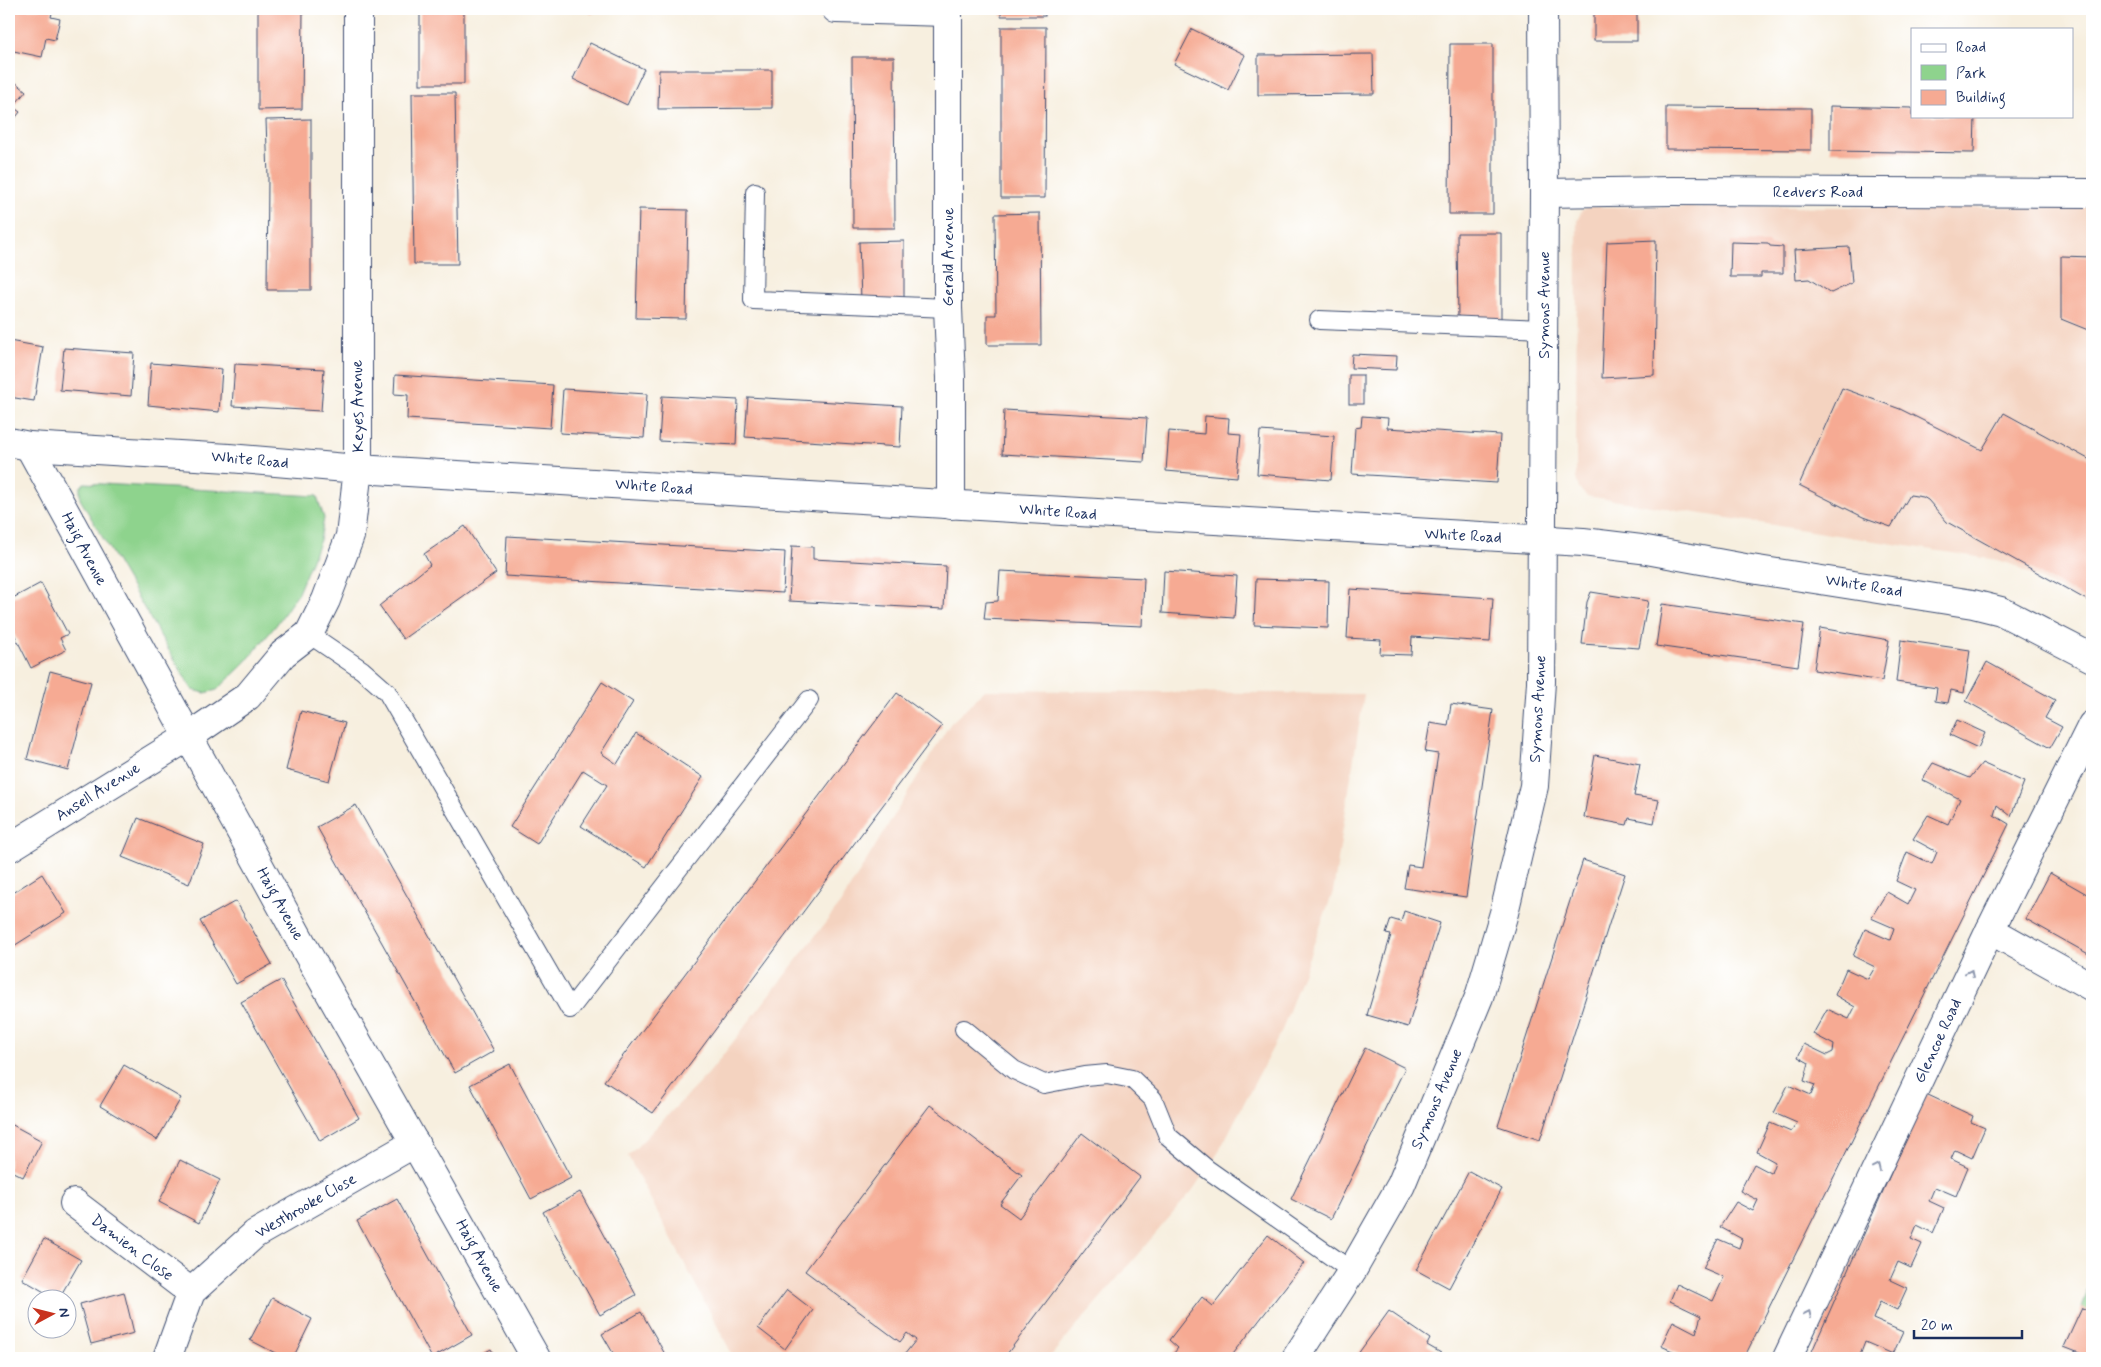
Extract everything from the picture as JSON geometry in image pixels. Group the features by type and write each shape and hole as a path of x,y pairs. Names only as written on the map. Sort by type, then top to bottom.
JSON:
{"street":[{"name":"Keyes Avenue","path":"188,737 248,696 283,654 309,634 326,600 350,536 358,469 358,9"},
{"path":"836,9 948,10"},
{"name":"Symons Avenue","path":"1296,1358 1352,1271 1401,1185 1479,997 1504,913 1534,786 1542,682 1543,9"},
{"name":"Gerald Avenue","path":"948,10 948,308 951,378 951,506"},
{"name":"Redvers Road","path":"1544,193 1672,191 2092,193"},
{"name":"White Road","path":"19,444 358,469 951,506 1583,542 1633,548 1745,568 1968,603 2001,611 2092,658"},
{"name":"Haig Avenue","path":"19,444 188,737 536,1358"},
{"name":"Glencoe Road","path":"1787,1358 1990,930 2092,725"},
{"name":"Ansell Avenue","path":"9,848 188,737"},
{"path":"1990,930 2092,987"},
{"name":"Westbrooke Close","path":"167,1358 191,1292 255,1234 415,1143"},
{"name":"Damien Close","path":"74,1203 191,1292"}],"lane":[{"path":"755,192 753,300 948,308"},
{"path":"1319,320 1544,329"},
{"path":"309,634 362,670 387,692 570,1009 809,700"},
{"path":"964,1029 1014,1070 1044,1084 1107,1074 1132,1079 1153,1099 1168,1136 1206,1170 1352,1271"}],"shaded area":[{"path":"1591,207 2092,207 2092,607 2013,565 1997,560 1587,496 1579,489 1576,478 1577,221 1582,210"},
{"path":"985,690 1364,694 1333,892 1282,1030 1218,1153 1192,1191 1049,1358 734,1358 628,1156 709,1073 840,904 950,724"}],"green space":[{"path":"84,483 317,496 324,518 320,540 298,593 277,624 245,663 217,690 205,693 193,690 188,683 80,499 80,488"},
{"path":"2092,1280 2092,1313 2082,1308"}],"building":[{"path":"10,9 53,9 51,17 60,19 55,40 46,38 42,57 9,50"},
{"path":"258,9 303,9 302,109 258,110"},
{"path":"420,9 464,9 464,84 420,84"},
{"path":"588,9 601,9 591,14"},
{"path":"1001,9 1045,9 1045,16 1001,16"},
{"path":"1594,9 1637,9 1637,41 1594,41"},
{"path":"1001,27 1046,27 1045,198 1001,198"},
{"path":"1192,29 1245,55 1228,90 1174,64"},
{"path":"590,43 644,69 627,105 573,79"},
{"path":"1450,44 1493,44 1493,214 1449,214"},
{"path":"1373,54 1374,94 1258,95 1258,55"},
{"path":"852,57 894,57 895,228 853,228"},
{"path":"659,70 772,70 772,108 658,109"},
{"path":"9,77 26,91 13,107 20,112 9,126"},
{"path":"412,93 455,93 458,264 414,264"},
{"path":"1830,106 1911,108 1911,118 1975,118 1974,153 1830,151"},
{"path":"1666,107 1811,108 1811,150 1666,149"},
{"path":"311,119 311,290 267,290 268,177 266,120"},
{"path":"639,209 688,210 686,319 636,318"},
{"path":"1040,213 1041,345 987,345 987,315 996,315 995,214"},
{"path":"1457,233 1501,233 1501,320 1458,320"},
{"path":"1656,240 1654,375 1602,378 1607,242"},
{"path":"904,241 904,300 861,300 859,242"},
{"path":"1731,242 1768,243 1770,246 1783,247 1783,273 1761,273 1761,277 1730,277"},
{"path":"1849,247 1852,283 1831,293 1809,279 1796,280 1794,250"},
{"path":"2061,256 2092,257 2092,328 2088,330 2061,319"},
{"path":"9,341 43,347 34,401 9,397"},
{"path":"64,348 134,353 131,396 60,390"},
{"path":"1352,354 1397,356 1396,370 1351,368"},
{"path":"151,363 222,369 219,412 148,405"},
{"path":"235,364 324,369 321,411 232,406"},
{"path":"395,375 553,385 550,428 407,419 408,395 394,394"},
{"path":"1349,375 1363,375 1363,404 1349,404"},
{"path":"1842,388 1900,409 1982,450 2004,413 2092,461 2092,603 1947,522 1928,500 1923,497 1910,495 1891,527 1863,517 1799,485"},
{"path":"563,389 647,394 644,438 560,433"},
{"path":"662,396 738,400 736,445 659,441"},
{"path":"748,397 902,406 900,447 745,437"},
{"path":"1004,410 1147,418 1144,462 1002,454"},
{"path":"1205,416 1229,418 1228,433 1241,434 1237,477 1166,471 1169,431 1204,434"},
{"path":"1362,416 1388,418 1387,428 1500,435 1497,483 1352,474 1355,428 1361,427"},
{"path":"1260,431 1334,436 1331,480 1257,474"},
{"path":"465,526 496,573 403,639 379,606 430,565 424,554"},
{"path":"507,536 785,552 783,593 505,576"},
{"path":"792,546 813,547 813,559 946,566 944,609 789,601"},
{"path":"1000,571 1144,578 1142,626 984,619 986,602 998,601"},
{"path":"1164,571 1237,576 1234,618 1162,613"},
{"path":"1256,579 1329,581 1328,628 1254,625"},
{"path":"41,583 68,634 60,638 66,650 31,668 9,624 9,600"},
{"path":"1350,589 1493,598 1490,642 1412,637 1411,655 1380,654 1381,640 1347,638"},
{"path":"1591,592 1648,601 1639,648 1582,644 1587,602"},
{"path":"1662,604 1804,624 1798,666 1656,646"},
{"path":"1820,628 1889,640 1882,681 1814,670"},
{"path":"1901,640 1970,650 1964,693 1951,690 1948,703 1935,701 1937,688 1896,682"},
{"path":"1987,662 2055,700 2045,718 2062,727 2050,748 1966,701"},
{"path":"50,671 91,682 68,770 27,759"},
{"path":"602,682 633,702 601,753 617,764 636,733 703,777 646,867 581,826 607,785 583,770 537,844 510,827"},
{"path":"897,693 942,726 653,1113 604,1081"},
{"path":"1451,704 1493,710 1466,897 1404,888 1408,865 1421,867 1438,754 1425,752 1430,723 1448,726"},
{"path":"301,711 345,723 329,781 286,770"},
{"path":"1957,720 1985,733 1978,748 1950,735"},
{"path":"1595,755 1640,764 1634,796 1659,800 1654,823 1629,818 1627,825 1584,817"},
{"path":"1933,763 1970,778 1982,763 2024,782 2011,816 1997,805 1994,815 2009,824 1744,1358 1683,1358 1684,1356 1661,1346 1673,1321 1696,1333 1701,1316 1670,1301 1677,1284 1713,1301 1724,1277 1703,1268 1718,1239 1739,1248 1742,1239 1720,1227 1736,1202 1753,1211 1758,1200 1740,1191 1754,1164 1771,1173 1775,1162 1757,1152 1770,1123 1791,1132 1797,1123 1774,1113 1788,1085 1811,1095 1815,1085 1804,1081 1809,1063 1798,1057 1804,1044 1827,1055 1833,1052 1834,1045 1813,1034 1827,1009 1849,1019 1855,1007 1835,995 1846,969 1868,979 1875,967 1853,956 1865,929 1890,940 1894,928 1871,918 1887,892 1908,904 1915,890 1896,881 1907,852 1932,864 1937,852 1913,839 1928,815 1948,824 1960,799 1922,780"},
{"path":"356,805 494,1051 455,1073 317,827"},
{"path":"138,818 204,844 189,884 122,857"},
{"path":"1583,860 1625,874 1540,1140 1498,1126"},
{"path":"2050,873 2092,897 2092,956 2026,919"},
{"path":"42,874 66,913 9,949 9,895"},
{"path":"236,901 272,964 236,984 200,921"},
{"path":"1404,911 1440,923 1408,1027 1367,1015 1391,935 1386,934 1391,919 1401,922"},
{"path":"281,980 359,1118 320,1141 241,1002"},
{"path":"1365,1048 1405,1068 1331,1219 1291,1199"},
{"path":"510,1064 571,1178 531,1199 470,1085"},
{"path":"124,1065 181,1098 157,1140 100,1106"},
{"path":"1926,1094 1973,1116 1971,1122 1985,1128 1972,1158 1955,1150 1951,1159 1968,1167 1956,1196 1935,1187 1929,1201 1944,1208 1933,1233 1917,1225 1911,1239 1922,1244 1911,1268 1898,1262 1890,1280 1907,1288 1897,1310 1880,1302 1873,1319 1903,1332 1893,1354 1865,1342 1859,1358 1809,1358"},
{"path":"930,1105 1022,1175 1000,1204 1019,1218 1082,1133 1140,1177 1004,1358 908,1358 904,1355 916,1340 907,1333 900,1342 805,1271"},
{"path":"9,1123 42,1141 23,1177 9,1170"},
{"path":"180,1160 220,1180 199,1223 159,1202"},
{"path":"1469,1171 1502,1189 1449,1288 1416,1270"},
{"path":"580,1192 636,1295 600,1315 543,1212"},
{"path":"397,1199 472,1335 432,1358 357,1221"},
{"path":"1268,1235 1304,1263 1230,1358 1170,1358 1178,1348 1169,1340 1202,1297 1213,1306"},
{"path":"44,1239 81,1260 64,1290 41,1290 22,1279"},
{"path":"787,1290 813,1310 785,1349 758,1328"},
{"path":"124,1292 134,1333 91,1344 80,1304"},
{"path":"272,1298 312,1319 293,1358 285,1358 250,1340"},
{"path":"2082,1308 2092,1311 2092,1358 2064,1347"},
{"path":"1389,1311 1430,1339 1427,1345 1441,1353 1437,1358 1355,1358"},
{"path":"641,1312 667,1358 616,1358 602,1334"},
{"path":"491,1349 496,1358 475,1358"}]}
